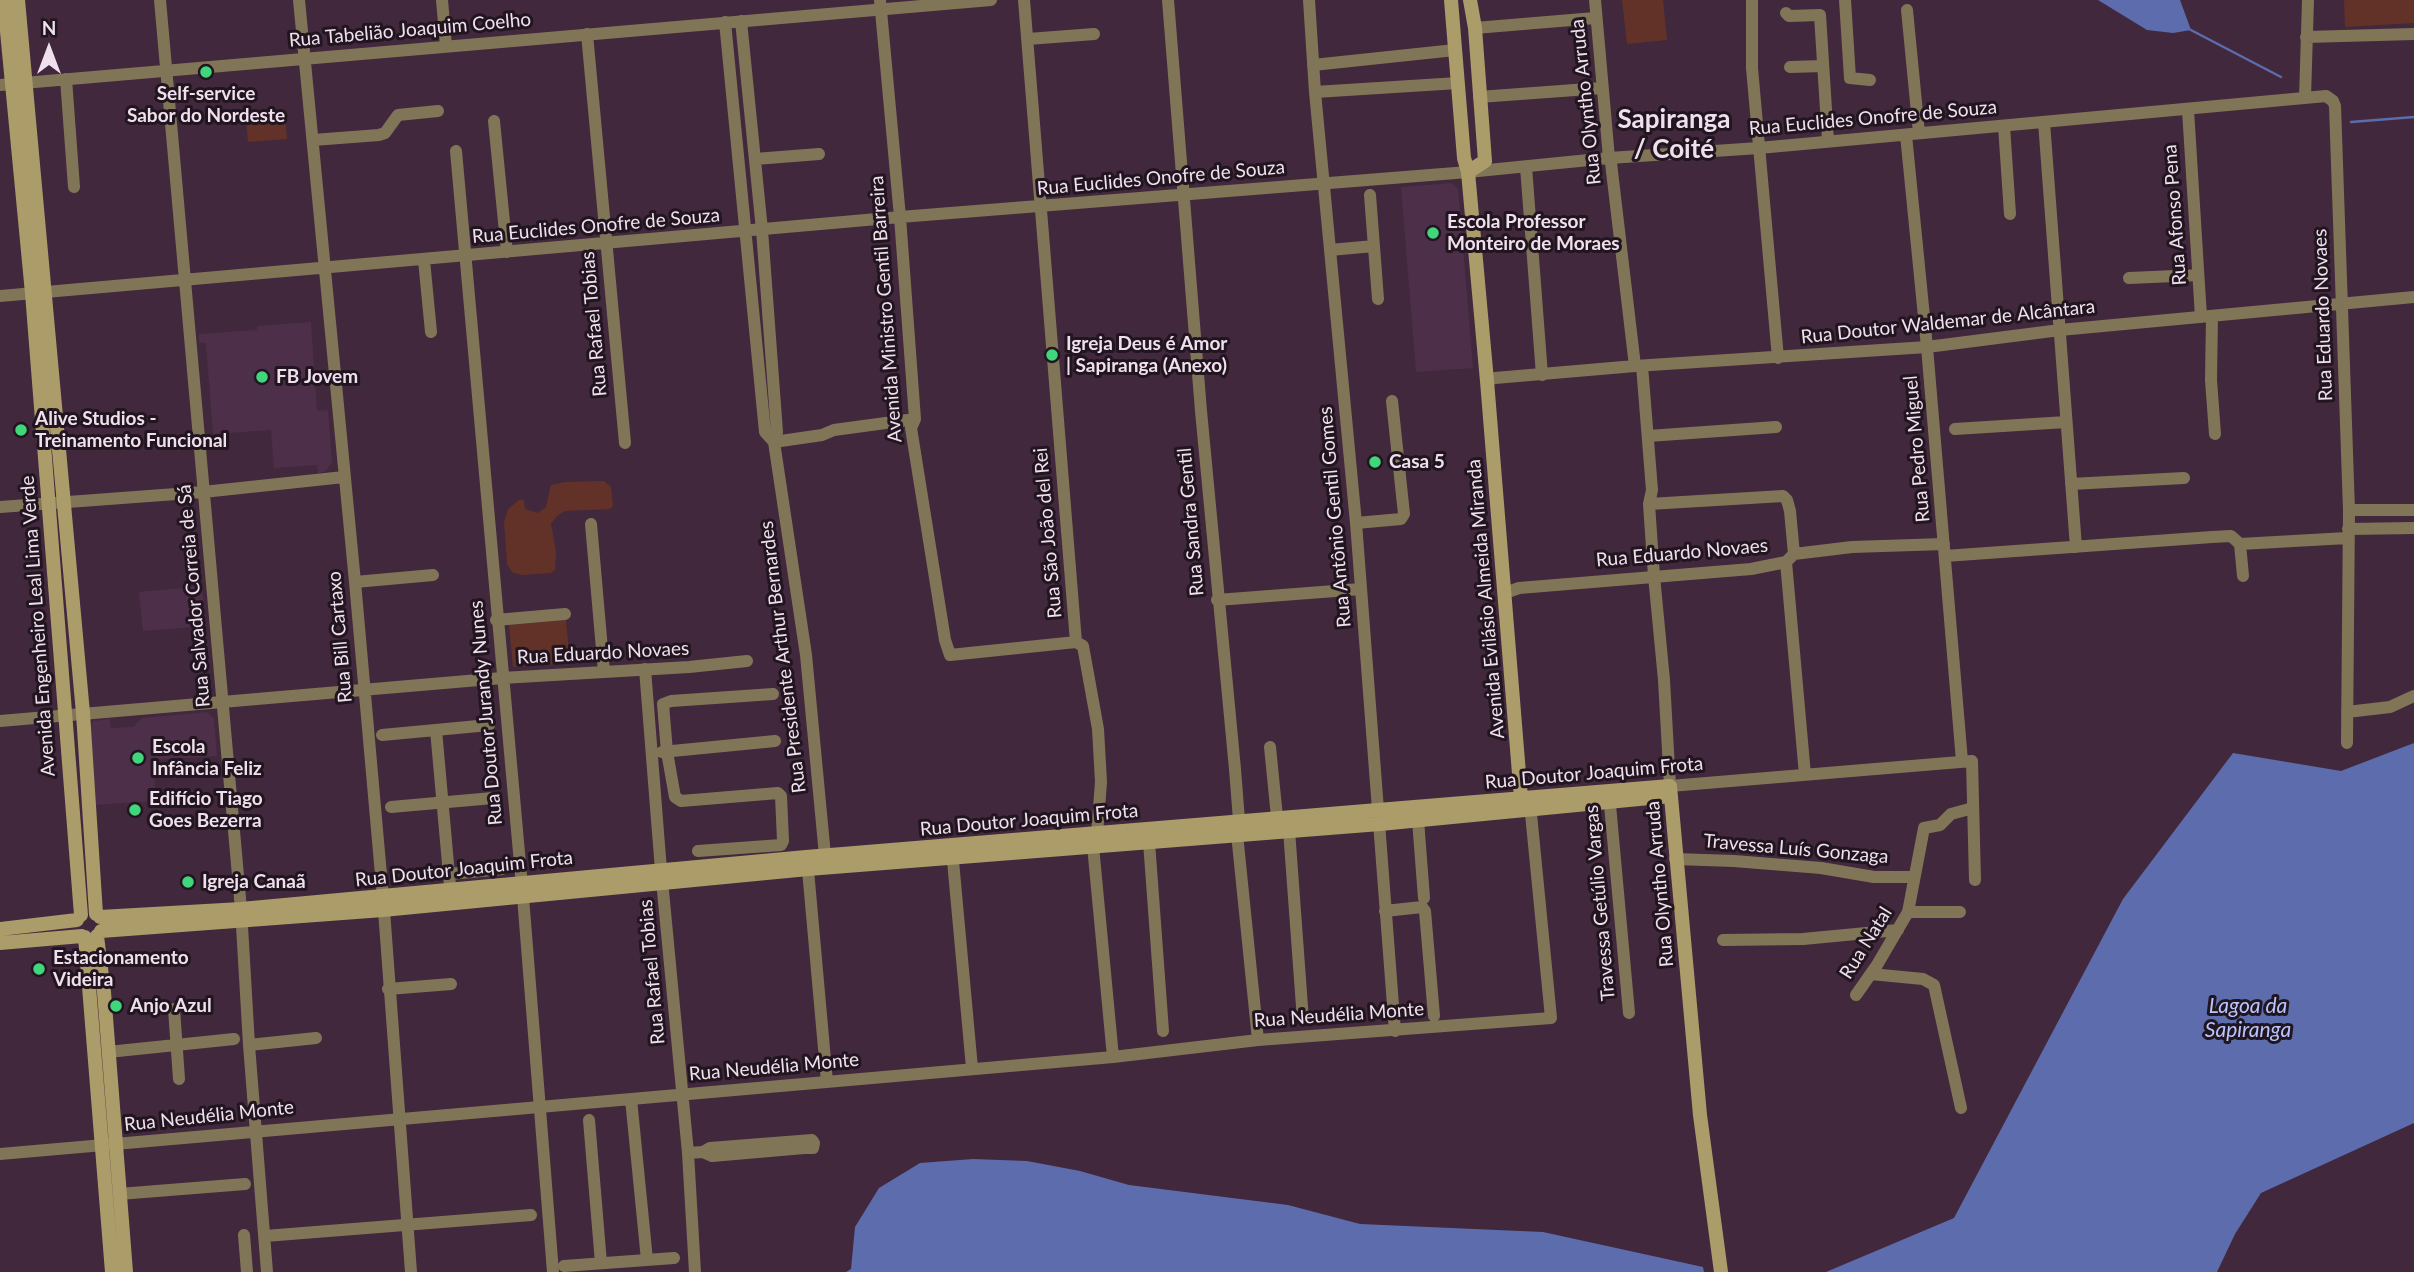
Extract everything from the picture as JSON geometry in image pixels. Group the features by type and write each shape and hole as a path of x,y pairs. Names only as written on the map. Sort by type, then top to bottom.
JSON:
{"street":[{"name":"Avenida Engenheiro Leal Lima Verde","path":"4,0 63,502 83,713 90,926 109,1145 120,1194 126,1272"},
{"name":"Avenida Engenheiro Leal Lima Verde","path":"12,84 18,0"},
{"name":"Rua Salvador Correia de Sá","path":"160,0 241,914 248,1045 267,1272"},
{"name":"Rua Bill Cartaxo","path":"299,0 365,691 411,1272"},
{"path":"442,0 446,46"},
{"name":"Rua Tabelião Joaquim Coelho","path":"12,84 741,21 881,4 991,0"},
{"name":"Rua São João del Rei","path":"1024,0 1076,642 1083,646 1098,729 1101,782 1095,840 1113,1057"},
{"name":"Rua Sandra Gentil","path":"1168,0 1217,600 1258,1040"},
{"name":"Rua Antônio Gentil Gomes","path":"1309,0 1315,92 1356,523 1395,1031"},
{"name":"Avenida Evilásio Almeida Miranda","path":"1451,0 1523,803 1531,814 1551,1018"},
{"path":"1468,172 1485,161 1475,29 1470,0"},
{"name":"Rua Olyntho Arruda","path":"1595,0 1609,158 1648,436 1652,490 1649,504 1664,680 1675,859 1700,1115 1721,1272"},
{"path":"1752,0 1752,68 1778,358"},
{"path":"1845,0 1850,78 1870,80"},
{"path":"2305,97 2308,0"},
{"name":"Avenida Ministro Gentil Barreira","path":"881,4 915,419 911,428 950,655 1076,642"},
{"name":"Rua Pedro Miguel","path":"1907,10 1912,134 1927,347 1962,761 1972,761 1973,808"},
{"path":"1786,13 1789,16 1820,15 1828,141"},
{"path":"1475,29 1595,19"},
{"name":"Rua Presidente Arthur Bernardes","path":"741,21 762,230 777,432 774,442 807,655 825,862"},
{"name":"Rua Presidente Arthur Bernardes","path":"725,22 765,432 774,442"},
{"name":"Rua Rafael Tobias","path":"587,34 625,443"},
{"path":"1028,39 1094,34"},
{"path":"2306,37 2414,34"},
{"path":"1313,65 1454,50"},
{"path":"1790,67 1847,58"},
{"path":"66,79 74,187"},
{"path":"1315,92 1458,83"},
{"path":"1479,97 1602,88"},
{"name":"Rua Euclides Onofre de Souza","path":"0,296 900,217 1759,148 2326,96"},
{"name":"Rua Eduardo Novaes","path":"2326,96 2335,106 2349,510 2347,743"},
{"name":"Rua Afonso Pena","path":"2188,110 2198,275 2206,316 2215,434"},
{"path":"313,140 379,135 385,133 398,115 438,111"},
{"path":"494,121 507,252"},
{"path":"2044,121 2076,547"},
{"path":"2004,126 2010,214"},
{"name":"Rua Doutor Jurandy Nunes","path":"456,151 496,620 558,1269"},
{"path":"755,159 819,154"},
{"path":"1526,167 1542,374"},
{"path":"1370,195 1378,299"},
{"path":"1331,250 1374,246"},
{"path":"424,260 431,332"},
{"path":"2129,278 2198,275"},
{"name":"Avenida Engenheiro Leal Lima Verde","path":"38,292 48,504 64,715 108,1052 112,1272"},
{"name":"Rua Doutor Waldemar de Alcântara","path":"1487,382 1495,378 1639,366 1927,347 2060,330 2414,297"},
{"path":"1356,523 1401,519 1404,514 1392,401"},
{"path":"774,442 915,419"},
{"path":"1955,429 2066,422"},
{"path":"1648,436 1776,427"},
{"path":"0,507 204,492 344,477"},
{"path":"2071,484 2184,478"},
{"path":"1649,504 1783,496 1787,500 1790,511 1790,558 1805,775"},
{"path":"2349,510 2414,510"},
{"path":"591,524 604,672"},
{"path":"2347,533 2414,528"},
{"name":"Rua Eduardo Novaes","path":"1505,593 1519,588 1751,569 1790,558 1852,547 1945,550 2076,547 2231,536 2240,544 2347,533"},
{"path":"2240,544 2243,576"},
{"path":"355,582 433,575"},
{"path":"1217,600 1361,589"},
{"path":"496,620 565,614"},
{"name":"Rua Eduardo Novaes","path":"0,721 502,678 747,661"},
{"name":"Rua Rafael Tobias","path":"645,669 688,1153 695,1272"},
{"path":"698,851 780,845 783,841 780,796 778,793 681,801 673,794 663,706 665,703 773,694"},
{"path":"2347,712 2390,707 2414,696"},
{"path":"382,735 489,725"},
{"path":"436,730 451,897"},
{"path":"651,753 775,741"},
{"path":"1270,747 1277,817"},
{"name":"Rua Doutor Joaquim Frota","path":"0,929 90,926 383,903 807,863 1238,827 1289,830 1379,817 1962,761"},
{"name":"Travessa Getúlio Vargas","path":"1610,796 1629,1013"},
{"path":"391,807 493,798"},
{"name":"Rua Doutor Joaquim Frota","path":"1095,840 1149,842 1238,827 1277,817 1379,817 1418,820 1523,803"},
{"path":"1973,808 1975,880"},
{"name":"Rua Natal","path":"1856,995 1908,912 1924,828 1940,825 1951,814 1973,808"},
{"path":"1418,820 1424,898"},
{"path":"1289,830 1303,1020"},
{"path":"1149,842 1163,1031"},
{"path":"952,851 972,1068"},
{"name":"Travessa Luís Gonzaga","path":"1675,859 1821,868 1874,877 1914,877"},
{"path":"807,863 827,1082"},
{"path":"450,874 502,869"},
{"path":"1385,911 1422,907 1425,911 1434,1016"},
{"path":"1908,912 1960,912"},
{"name":"Rua Doutor Joaquim Frota","path":"0,943 90,926"},
{"path":"1723,940 1803,939 1898,930"},
{"path":"1871,974 1923,979 1934,985 1961,1108"},
{"path":"388,989 451,984"},
{"path":"174,1009 179,1079"},
{"name":"Rua Neudélia Monte","path":"0,1154 1113,1057 1258,1040 1551,1018"},
{"path":"248,1045 316,1038"},
{"path":"108,1052 234,1039"},
{"path":"631,1099 647,1260"},
{"path":"589,1120 601,1263"},
{"path":"688,1153 704,1152 710,1148 812,1140 814,1143 813,1147 712,1156 704,1152"},
{"path":"120,1194 245,1184"},
{"path":"265,1236 531,1215"},
{"path":"244,1235 247,1272"},
{"path":"558,1269 674,1258"}],"shaded area":[{"path":"1622,0 1663,0 1667,40 1627,44"},
{"path":"2344,0 2414,0 2414,23 2345,27"},
{"path":"285,116 287,139 248,142 246,119"},
{"path":"1451,183 1458,188 1473,368 1416,372 1401,187"},
{"name":"FB Jovem","path":"311,322 317,411 328,410 332,463 324,472 318,473 317,465 274,468 271,430 213,434 206,343 199,343 199,334 257,330 257,326"},
{"path":"604,481 611,487 613,506 610,509 565,511 551,524 556,551 555,570 551,573 521,575 512,572 507,564 504,522 508,509 519,500 524,500 525,509 538,513 546,507 551,485"},
{"path":"202,586 206,626 143,631 139,592"},
{"path":"566,620 570,663 513,667 509,625"},
{"name":"Escola Infância Feliz","path":"207,712 214,718 217,756 153,760 156,801 94,805 90,728 93,721 110,719 111,728 133,727 142,718"}],"water":[{"path":"2098,0 2180,0 2191,30 2173,33 2147,30"},
{"name":"Lagoa da Sapiranga","path":"2414,743 2414,1123 2261,1193 2235,1234 2217,1272 1826,1272 1954,1218 2123,899 2233,753 2341,771"},
{"path":"973,1159 1027,1161 1080,1171 1129,1185 1288,1205 1360,1224 1543,1232 1703,1267 1704,1272 846,1272 851,1269 855,1227 879,1188 920,1163"}],"waterway":[{"path":"2189,29 2281,77"},
{"path":"2351,122 2414,117"}],"place":[{"name":"Self-service Sabor do Nordeste","path":"206,72"},
{"name":"Escola Professor Monteiro de Moraes","path":"1433,233"},
{"name":"Igreja Deus é Amor | Sapiranga (Anexo)","path":"1052,355"},
{"name":"FB Jovem","path":"262,377"},
{"name":"Alive Studios - Treinamento Funcional","path":"21,430"},
{"name":"Casa 5","path":"1375,462"},
{"name":"Escola Infância Feliz","path":"138,758"},
{"name":"Edifício Tiago Goes Bezerra","path":"135,810"},
{"name":"Igreja Canaã","path":"188,882"},
{"name":"Estacionamento Videira","path":"39,969"},
{"name":"Anjo Azul","path":"116,1006"}],"district":[{"name":"Sapiranga / Coité","path":"1674,135"}]}
